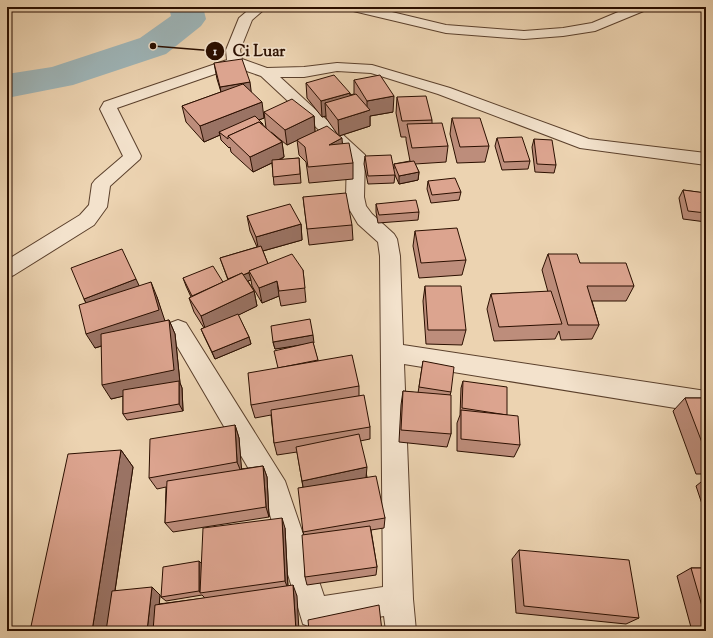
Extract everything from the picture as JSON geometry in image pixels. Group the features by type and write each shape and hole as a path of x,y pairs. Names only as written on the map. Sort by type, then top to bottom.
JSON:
{"street":[{"path":"235,62 233,50 246,18 260,7"},
{"path":"354,7 446,29 524,35 563,32 595,27 641,7"},
{"path":"7,270 87,220 98,207 101,184 131,159 132,156 108,109 110,105 118,100 235,62 266,73 304,72 337,68 372,69 444,91 586,144 706,158"},
{"path":"266,73 356,155 355,197 357,207 365,219 387,239 390,256 398,599 401,631"},
{"path":"178,329 276,490 314,613 398,599"},
{"path":"393,353 706,402"}],"building":[{"path":"242,59 250,82 220,87 214,63"},
{"path":"334,75 350,93 321,101 306,83"},
{"path":"380,75 394,96 367,101 354,80"},
{"path":"243,84 262,102 200,126 182,106"},
{"path":"356,94 370,110 338,120 325,103"},
{"path":"426,96 432,120 402,121 397,97"},
{"path":"292,99 314,116 285,130 264,112"},
{"path":"255,116 263,124 259,122 228,136 228,139 219,132"},
{"path":"452,118 480,118 489,146 460,147"},
{"path":"259,122 282,142 250,157 228,136"},
{"path":"442,123 448,146 412,148 407,124"},
{"path":"327,126 342,138 329,145 349,143 353,163 308,167 305,147 297,140"},
{"path":"522,137 530,161 504,162 497,138"},
{"path":"534,139 552,140 556,165 537,164"},
{"path":"391,155 395,175 368,176 365,156"},
{"path":"299,158 300,174 273,177 272,160"},
{"path":"414,161 419,172 399,176 394,164"},
{"path":"455,178 461,192 432,195 428,181"},
{"path":"683,190 706,193 706,213 688,211"},
{"path":"346,193 352,225 307,229 303,197"},
{"path":"416,200 419,212 379,215 376,204"},
{"path":"290,204 301,224 256,237 247,216"},
{"path":"457,228 466,260 421,263 415,231"},
{"path":"261,246 268,264 249,271 250,272 243,275 242,273 228,279 220,258"},
{"path":"122,249 136,279 84,299 71,268"},
{"path":"292,254 303,270 305,288 279,291 277,281 259,288 249,271"},
{"path":"548,254 577,254 580,263 626,263 634,286 587,286 599,325 568,325"},
{"path":"213,266 223,282 192,296 183,278"},
{"path":"242,273 254,291 201,316 189,298"},
{"path":"151,282 159,310 86,334 79,305"},
{"path":"425,286 461,286 466,330 428,330"},
{"path":"551,291 562,324 499,327 491,294"},
{"path":"238,314 249,337 212,352 201,329"},
{"path":"310,319 313,335 273,342 271,326"},
{"path":"169,320 174,370 102,385 101,334"},
{"path":"313,342 318,360 278,368 274,351"},
{"path":"352,355 359,386 251,405 248,373"},
{"path":"423,361 454,367 451,392 419,387"},
{"path":"179,381 179,404 123,414 123,390"},
{"path":"463,381 507,387 507,415 462,408"},
{"path":"403,391 451,395 451,434 401,430"},
{"path":"364,395 370,427 274,443 271,410"},
{"path":"685,398 706,398 706,453"},
{"path":"461,410 518,416 520,445 461,439"},
{"path":"235,425 237,462 149,478 150,439"},
{"path":"359,434 367,467 302,481 296,447"},
{"path":"121,450 92,631 30,631 68,454"},
{"path":"263,466 266,507 165,523 167,481"},
{"path":"376,476 385,518 303,532 298,488"},
{"path":"282,518 285,581 200,593 203,528"},
{"path":"370,526 377,567 305,577 302,535"},
{"path":"519,550 629,560 639,618 524,606"},
{"path":"199,561 199,591 161,597 163,567"},
{"path":"691,568 706,568 706,620"},
{"path":"293,585 296,631 153,631 155,605"},
{"path":"152,587 147,631 106,631 112,591"},
{"path":"379,605 382,631 309,631 308,620"}],"waterway":[{"path":"7,86 59,77 153,46 189,19 186,7"}],"place":[{"name":"Ci Luar","path":"153,46"}]}
